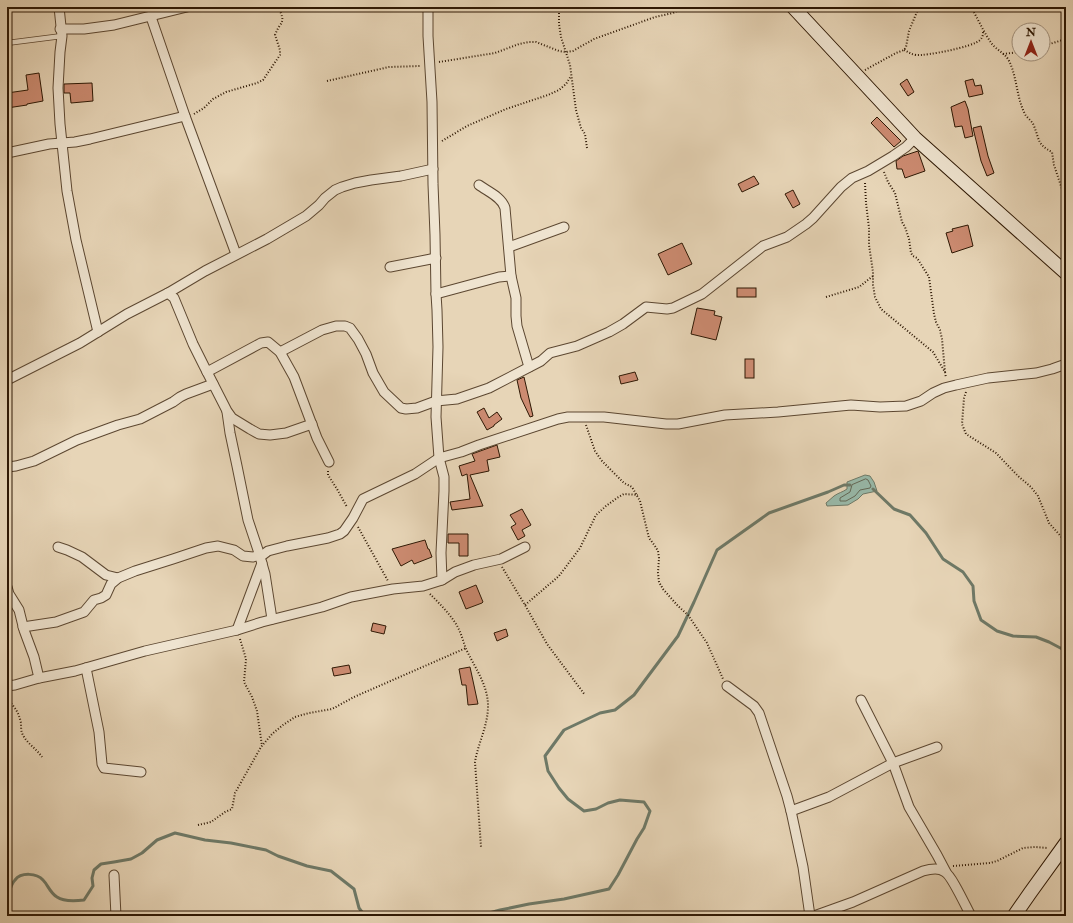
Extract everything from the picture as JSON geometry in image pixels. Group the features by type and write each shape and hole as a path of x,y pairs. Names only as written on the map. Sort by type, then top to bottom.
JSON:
{"street":[{"path":"59,7 61,32 58,88 67,191 72,221 98,332"},
{"path":"61,32 114,25 187,7"},
{"path":"428,7 428,36 432,102 438,347 436,416 439,458 444,477 441,553 442,580"},
{"path":"793,7 915,138 1066,273"},
{"path":"151,16 236,254"},
{"path":"7,153 49,144 90,139 186,117"},
{"path":"280,352 322,330 336,326 345,326 350,328 358,339 384,392 401,408 406,410 416,408 436,400 457,399 474,394 489,388 541,361 550,353 577,346 603,335 623,324 646,307 673,308 702,294 763,246 786,237 801,228 813,218 841,187 852,178 880,164 906,147 915,138"},
{"path":"7,380 80,343 127,314 168,293 236,254 268,239 306,216 335,190 371,180 401,176 433,169"},
{"path":"479,185 503,203 511,276 516,298 517,326 529,367"},
{"path":"509,247 564,227"},
{"path":"390,267 436,258"},
{"path":"436,294 499,277 511,276"},
{"path":"168,293 174,298 193,344 232,418 259,434 270,435 286,433 312,424"},
{"path":"207,372 264,342 268,342 280,352 294,377 312,424 329,462"},
{"path":"238,630 261,559 268,551 340,534 344,531 353,518 363,499 415,474 439,458 558,419 568,417 604,417 678,424 725,415 778,412 851,405 880,407 906,406 921,401 933,393 947,387 988,378 1036,373 1066,364"},
{"path":"7,467 34,461 77,440 118,425 140,419 186,394 213,384"},
{"path":"227,411 248,520 265,574 272,619"},
{"path":"23,627 56,622 84,612 94,600 106,595 111,584 118,578 206,548 218,546 234,550 243,556 261,559"},
{"path":"58,547 82,557 106,575 118,578"},
{"path":"7,686 86,668 145,651 238,630 272,619 322,608 351,597 392,589 423,586 442,580 455,572 474,565 497,560 525,547"},
{"path":"7,587 9,594 19,610 39,678"},
{"path":"86,668 98,732 102,764 104,768 140,772"},
{"path":"727,686 754,706 759,713 791,811 803,867 810,916"},
{"path":"861,700 893,763 909,807 971,916"},
{"path":"791,811 829,797 893,763 937,747"},
{"path":"1014,916 1064,846"},
{"path":"814,916 853,902 923,871 930,869 945,870"},
{"path":"114,875 116,916"}],"lane":[{"path":"7,43 61,32"}],"path":[{"path":"186,117 195,114 213,99 226,92 263,80 280,54 280,50 274,35 282,22 283,17 278,7"},
{"path":"559,7 561,38 570,65 576,110 581,128 585,134 586,148"},
{"path":"327,81 389,67 430,64 495,53 529,42 536,42 559,51 573,51 594,39 655,17 673,13 685,7"},
{"path":"856,75 904,50 909,32 919,7"},
{"path":"972,7 992,44 1008,59 1024,112 1032,121 1039,142 1043,147 1052,152 1054,165 1066,199"},
{"path":"904,50 915,55 926,55 961,48 981,39 983,29"},
{"path":"1051,44 1066,39"},
{"path":"1004,54 1011,53"},
{"path":"432,147 472,124 506,109 559,90 566,84 571,76"},
{"path":"880,164 895,193 902,222 909,239 911,253 917,258 929,277 934,314 942,339 947,387"},
{"path":"868,171 865,184 869,245 872,260 875,297 881,309 933,352 945,372"},
{"path":"826,298 859,287 873,276"},
{"path":"968,383 964,398 962,424 966,434 996,453 1018,476 1032,487 1038,496 1049,523 1066,542"},
{"path":"584,417 595,451 602,461 624,483 632,487 638,496 648,534 658,551 659,582 663,589 688,615 707,643 721,677 727,686"},
{"path":"525,605 559,576 580,548 596,515 624,494 638,496"},
{"path":"497,560 547,644 585,695"},
{"path":"423,586 449,614 457,626 486,689 488,706 486,724 475,762 481,847"},
{"path":"238,630 246,659 244,682 257,711 262,746"},
{"path":"198,825 211,822 225,812 232,810 235,793 262,746 272,734 295,717 332,709 354,697 466,648"},
{"path":"7,699 19,714 22,733 29,744 39,752 42,757"},
{"path":"945,870 990,864 1023,848 1064,846"}],"water":[{"path":"865,475 870,476 877,491 863,494 848,505 827,506 826,503 833,497 847,489 847,482"}],"building":[{"path":"39,73 43,101 7,108 7,93 28,90 26,75"},
{"path":"907,79 914,92 908,96 900,84"},
{"path":"973,79 975,86 981,85 983,94 969,97 965,81"},
{"path":"92,83 93,101 71,103 70,93 64,93 64,84"},
{"path":"965,101 973,136 965,138 962,126 955,127 951,107"},
{"path":"877,117 901,141 894,147 871,123"},
{"path":"981,126 988,156 994,173 987,176 981,161 973,128"},
{"path":"918,151 925,171 905,178 902,169 897,169 896,161 903,156"},
{"path":"754,176 759,184 742,192 738,184"},
{"path":"793,190 800,204 793,208 785,194"},
{"path":"968,225 973,246 952,253 946,233 953,231 952,229"},
{"path":"682,243 692,264 668,275 658,254"},
{"path":"737,288 756,288 756,297 737,297"},
{"path":"697,308 715,311 714,315 722,317 716,340 691,334"},
{"path":"745,359 754,359 754,378 745,378"},
{"path":"635,372 638,380 621,384 619,376"},
{"path":"524,377 533,416 530,417 521,398 517,380"},
{"path":"484,408 489,418 497,412 502,419 487,430 477,412"},
{"path":"497,445 500,457 487,460 489,471 470,475 483,506 452,510 450,502 470,499 467,474 462,476 459,466 475,461 472,454"},
{"path":"522,509 531,525 522,530 525,536 518,540 511,527 516,524 510,515"},
{"path":"448,534 468,534 468,556 459,556 459,543 448,543"},
{"path":"425,540 432,557 414,564 412,560 401,566 392,549"},
{"path":"476,585 483,602 466,609 459,592"},
{"path":"373,623 386,626 384,634 371,631"},
{"path":"506,629 508,636 497,641 494,633"},
{"path":"349,665 351,673 334,676 332,668"},
{"path":"470,667 478,704 468,705 466,685 462,685 459,669"}],"waterway":[{"path":"481,916 500,910 564,899 609,889 644,828 650,811 644,802 620,800 608,803 596,809 584,811 568,799 559,788 548,771 545,756 564,730 600,713 615,710 634,695 678,636 717,550 769,513 844,485 850,485"},
{"path":"873,489 894,509 910,515 926,533 943,559 963,572 973,586 974,601 981,620 997,631 1013,636 1036,637 1066,651"},
{"path":"7,900 13,882 18,877 29,874 37,876 45,882 53,893 60,899 70,901 84,900 93,886 92,878 94,870 101,864 131,859 142,853 157,840 175,833 205,840 231,843 266,850 278,856 307,866 331,871 354,889 359,908 365,916"}]}
